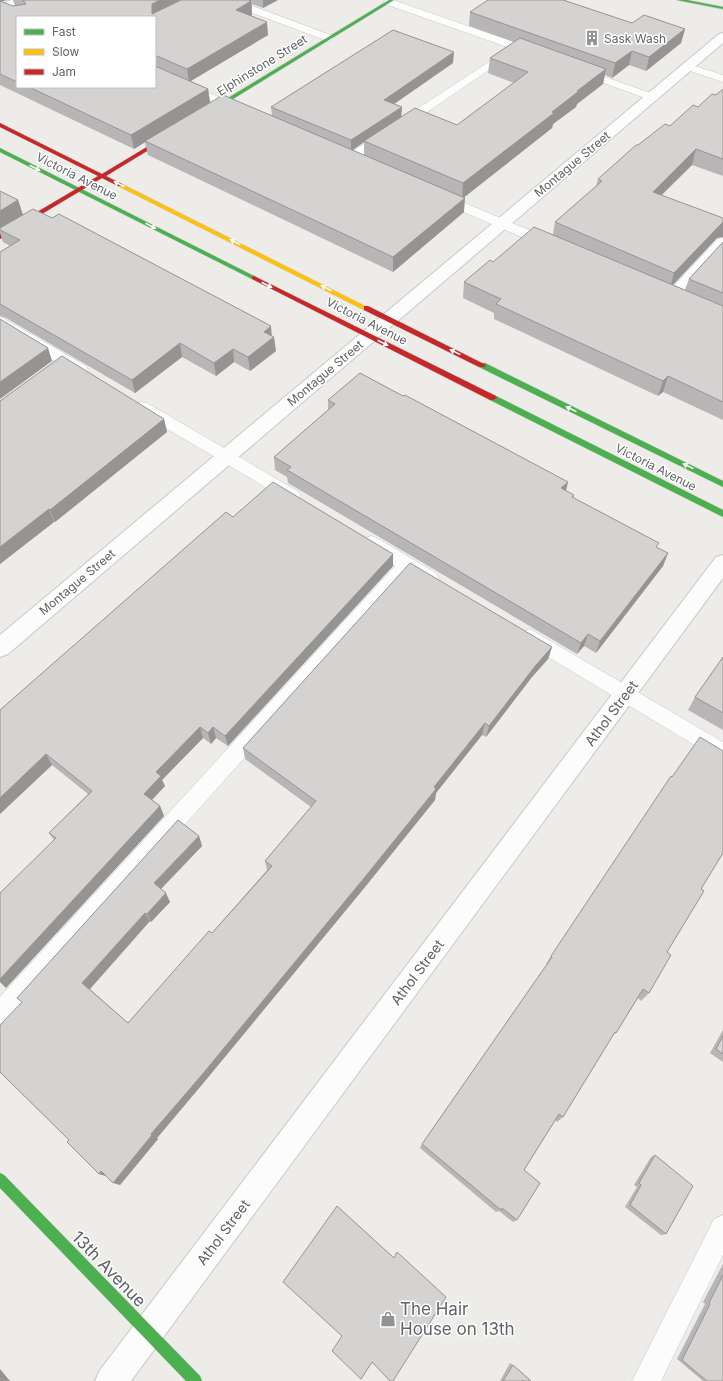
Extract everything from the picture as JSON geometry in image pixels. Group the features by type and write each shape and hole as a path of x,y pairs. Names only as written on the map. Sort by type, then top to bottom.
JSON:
{"street":[{"path":"1,8 20,0"},
{"path":"679,0 723,8"},
{"name":"Elphinstone Street","path":"197,119 390,1"},
{"name":"Montague Street","path":"0,648 723,37"},
{"name":"Victoria Avenue","path":"0,125 388,319 723,484"},
{"path":"0,237 177,131"},
{"name":"Victoria Avenue","path":"0,150 723,514"},
{"name":"Athol Street","path":"111,1381 723,563"},
{"name":"13th Avenue","path":"0,1179 195,1381"}],"lane":[{"path":"227,0 329,38"},
{"path":"390,1 545,57"},
{"path":"1,8 17,14"},
{"path":"351,158 516,47"},
{"path":"688,67 723,79"},
{"path":"573,68 652,98"},
{"path":"156,73 252,115"},
{"path":"337,152 365,164"},
{"path":"430,192 559,248"},
{"path":"672,296 723,242"},
{"path":"658,290 687,303"},
{"path":"0,322 60,366 93,377"},
{"path":"126,397 306,504"},
{"path":"360,536 441,584"},
{"path":"0,1014 407,564"},
{"path":"516,629 723,752"},
{"path":"646,1381 723,1228"}],"building":[{"path":"23,0 160,0 152,4 152,14 181,0 248,0 251,1 236,10 267,22 187,69 156,56 156,16 16,16 16,82 0,74 0,1 13,6 26,4"},
{"path":"488,0 563,0 632,23 644,15 685,29 649,57 632,51 615,63 470,12"},
{"path":"393,30 454,52 384,100 402,107 351,140 271,107"},
{"path":"520,38 606,69 552,112 554,113 463,183 364,141 415,108 457,125 528,72 490,58"},
{"path":"156,66 208,89 131,135 31,88 156,88"},
{"path":"723,89 723,159 696,149 653,192 723,218 723,222 674,273 555,222 602,181 598,179 636,145 665,124 670,126 693,105 698,107 712,94 716,95"},
{"path":"223,95 465,198 393,257 145,141"},
{"path":"0,191 18,200 0,211"},
{"path":"33,209 52,218 59,214 271,326 264,332 274,337 248,357 233,349 214,363 180,343 132,380 0,304 0,252 20,240 0,230 0,228"},
{"path":"534,227 723,306 723,402 668,376 663,381 496,304 501,299 464,282 490,260 493,262"},
{"path":"723,242 723,293 689,279"},
{"path":"0,319 48,348 0,382"},
{"path":"62,356 164,419 50,510 49,509 0,547 0,401"},
{"path":"360,373 403,396 405,395 568,482 561,488 574,495 572,497 659,543 656,547 668,553 600,641 588,634 581,643 287,470 291,467 274,457 335,404 328,400"},
{"path":"273,482 393,554 225,736 213,727 208,733 200,727 156,772 161,776 144,794 160,806 0,979 0,893 56,838 49,833 92,791 46,754 0,798 0,710 226,512 233,517"},
{"path":"410,563 552,647 536,665 489,726 485,723 434,787 436,789 365,877 201,1076 151,1134 152,1135 113,1183 101,1171 99,1174 67,1142 69,1140 0,1072 0,1025 22,1002 17,998 178,820 199,836 154,883 166,893 147,914 145,913 82,983 128,1023 209,931 212,933 272,866 265,861 316,801 243,748"},
{"path":"723,657 723,713 695,697"},
{"path":"700,737 723,751 723,853 701,889 704,891 667,952 671,955 649,993 643,989 563,1117 559,1114 524,1170 540,1183 517,1220 502,1208 501,1210 422,1144 552,957 551,956 671,776 672,777"},
{"path":"723,1036 723,1054 716,1049"},
{"path":"655,1155 693,1186 666,1234 630,1205 641,1185 639,1183"},
{"path":"337,1206 394,1258 397,1252 446,1297 393,1381 390,1381 372,1362 361,1379 332,1351 342,1336 283,1282"},
{"path":"723,1275 723,1381 707,1381 682,1360"},
{"path":"513,1365 531,1381 503,1381"}],"traffic: fast":[{"path":"205,114 392,0"},
{"path":"679,0 723,8"},
{"path":"0,150 254,278"},
{"path":"482,365 723,484"},
{"path":"493,398 723,514"},
{"path":"0,1179 195,1381"}],"traffic: slow":[{"path":"120,185 366,308"}],"traffic: jam":[{"path":"0,125 120,185"},
{"path":"0,237 172,134"},
{"path":"254,278 493,398"},
{"path":"366,308 482,365"}],"place":[{"name":"Sask Wash","path":"592,38"},
{"name":"The Hair House on 13th","path":"388,1319"}]}
